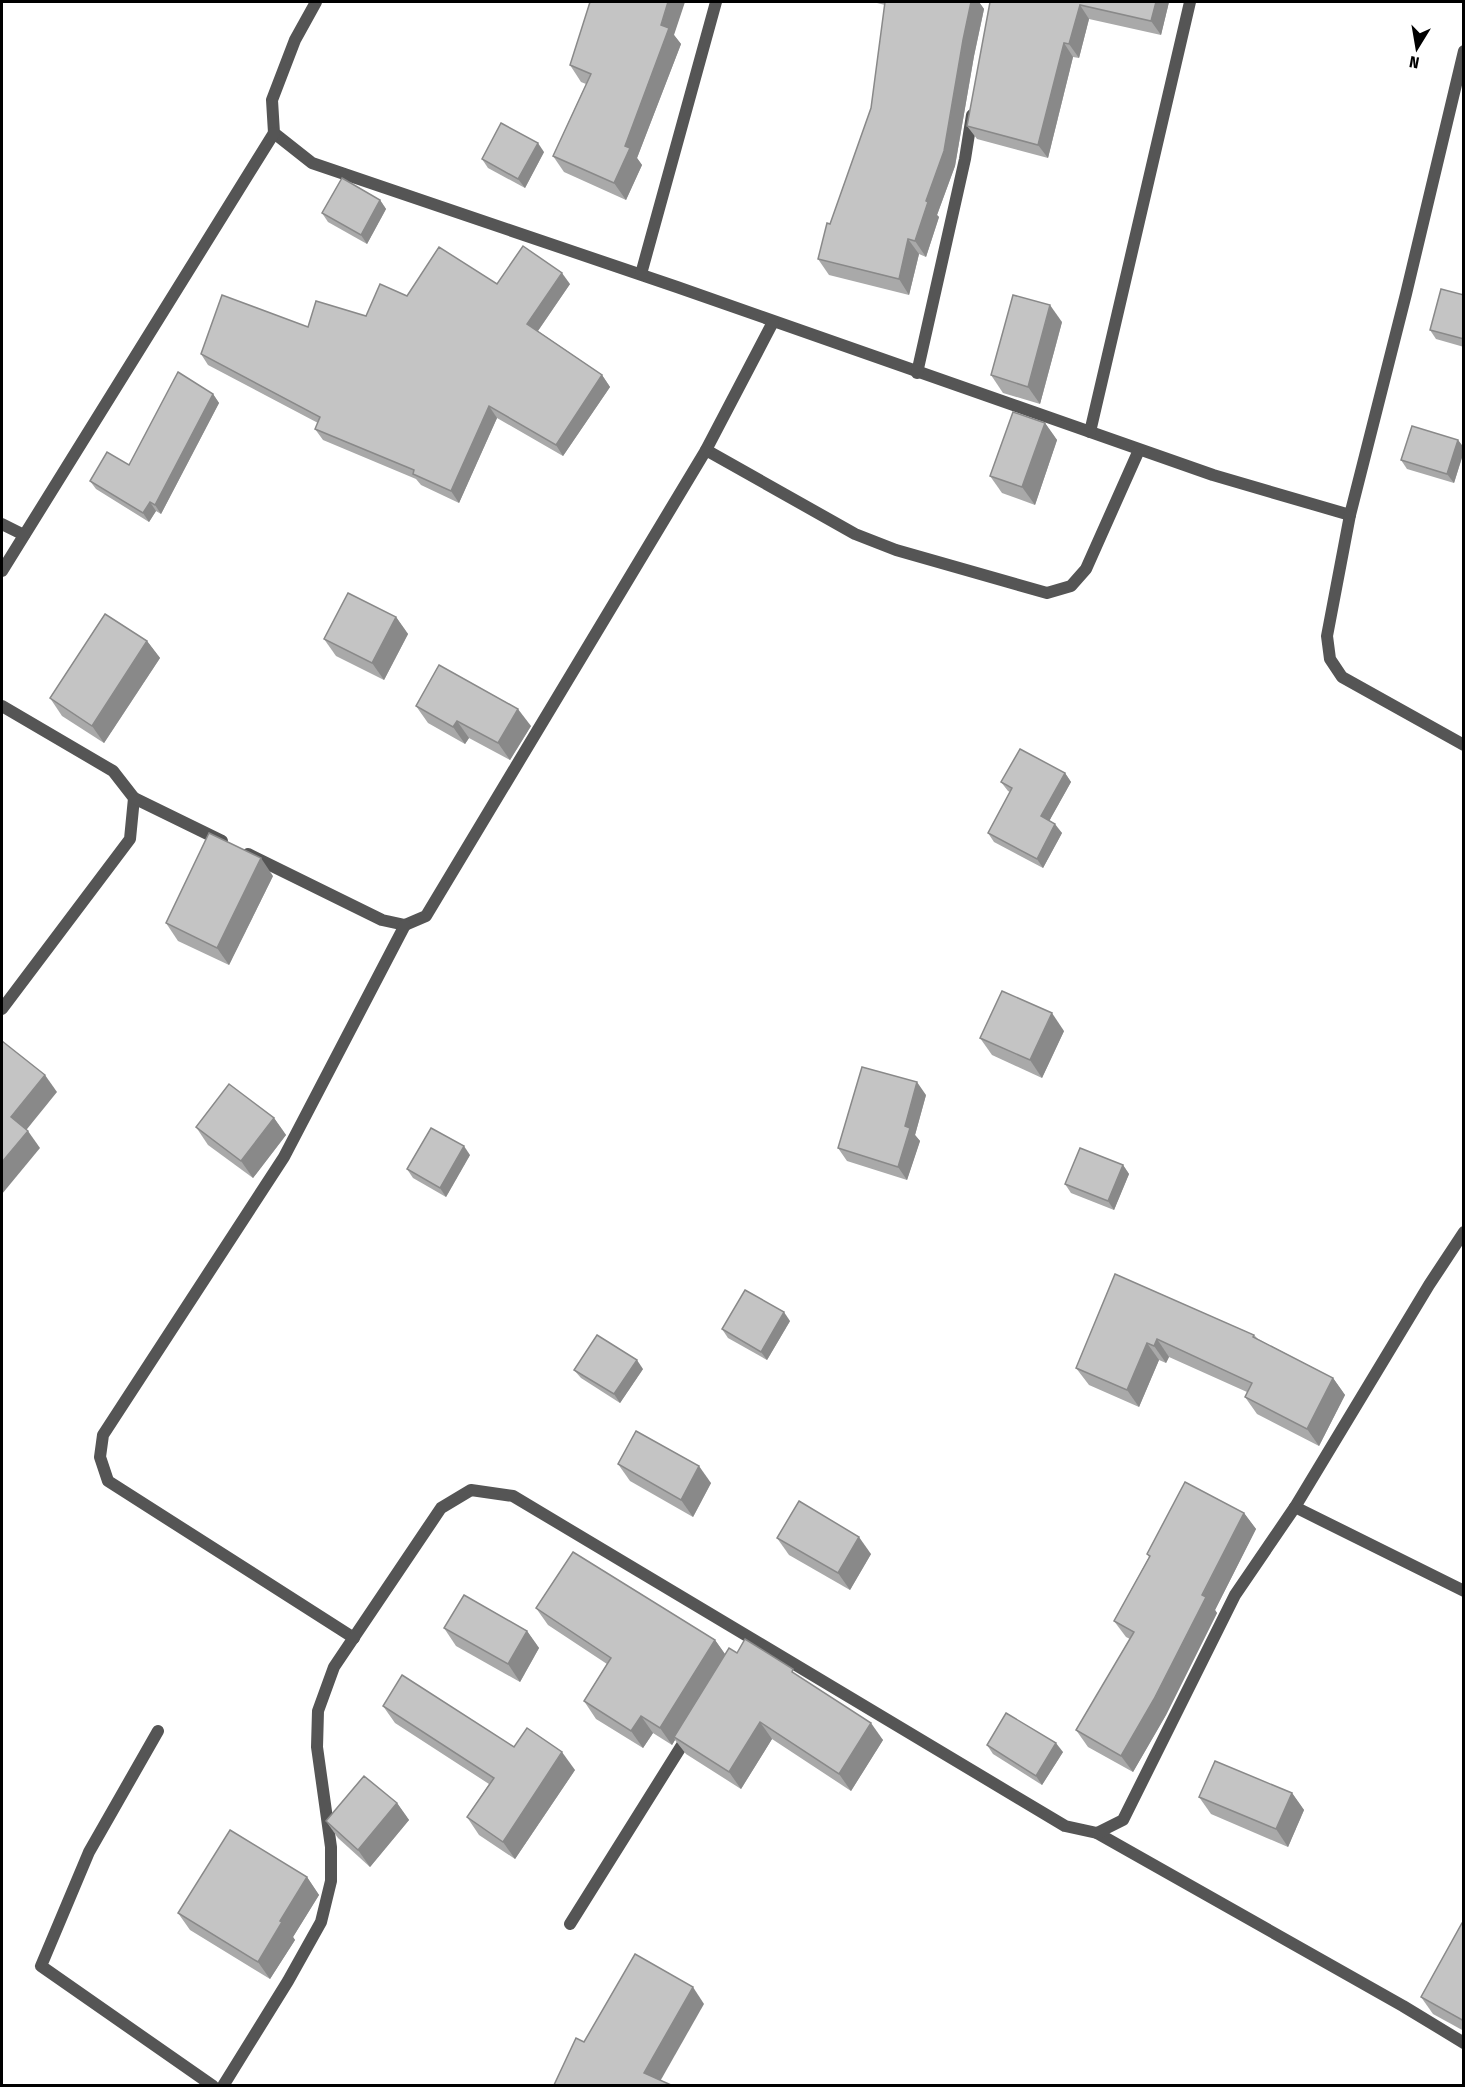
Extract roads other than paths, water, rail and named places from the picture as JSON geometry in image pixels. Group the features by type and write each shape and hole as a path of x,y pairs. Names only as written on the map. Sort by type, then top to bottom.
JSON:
{"street":[{"path":"2,571 274,133 272,99 295,40 316,2"},
{"path":"641,274 716,2"},
{"path":"1090,432 1190,2"},
{"path":"1464,51 1350,515 1327,636 1330,659 1342,676 1464,746"},
{"path":"917,373 965,159 974,102"},
{"path":"274,133 312,163 641,274 1139,450 1213,475 1350,515"},
{"path":"2,706 113,771 134,798 382,920 405,925 426,916 706,450 773,322"},
{"path":"706,450 855,534 896,550 1047,593 1071,586 1086,569 1139,450"},
{"path":"2,524 24,535"},
{"path":"2,1009 130,839 134,798"},
{"path":"354,1638 108,1481 100,1457 103,1435 284,1157 405,925"},
{"path":"1096,1833 1123,1820 1235,1595 1295,1507 1429,1285 1464,1232"},
{"path":"223,2085 288,1981 321,1922 331,1881 331,1847 316,1747 318,1711 334,1667 441,1508 471,1490 513,1496 746,1642 1065,1826 1096,1833 1393,2000 1464,2043"},
{"path":"1295,1507 1464,1590"},
{"path":"570,1924 694,1726"},
{"path":"158,1731 89,1852 41,1966 213,2085"}]}
